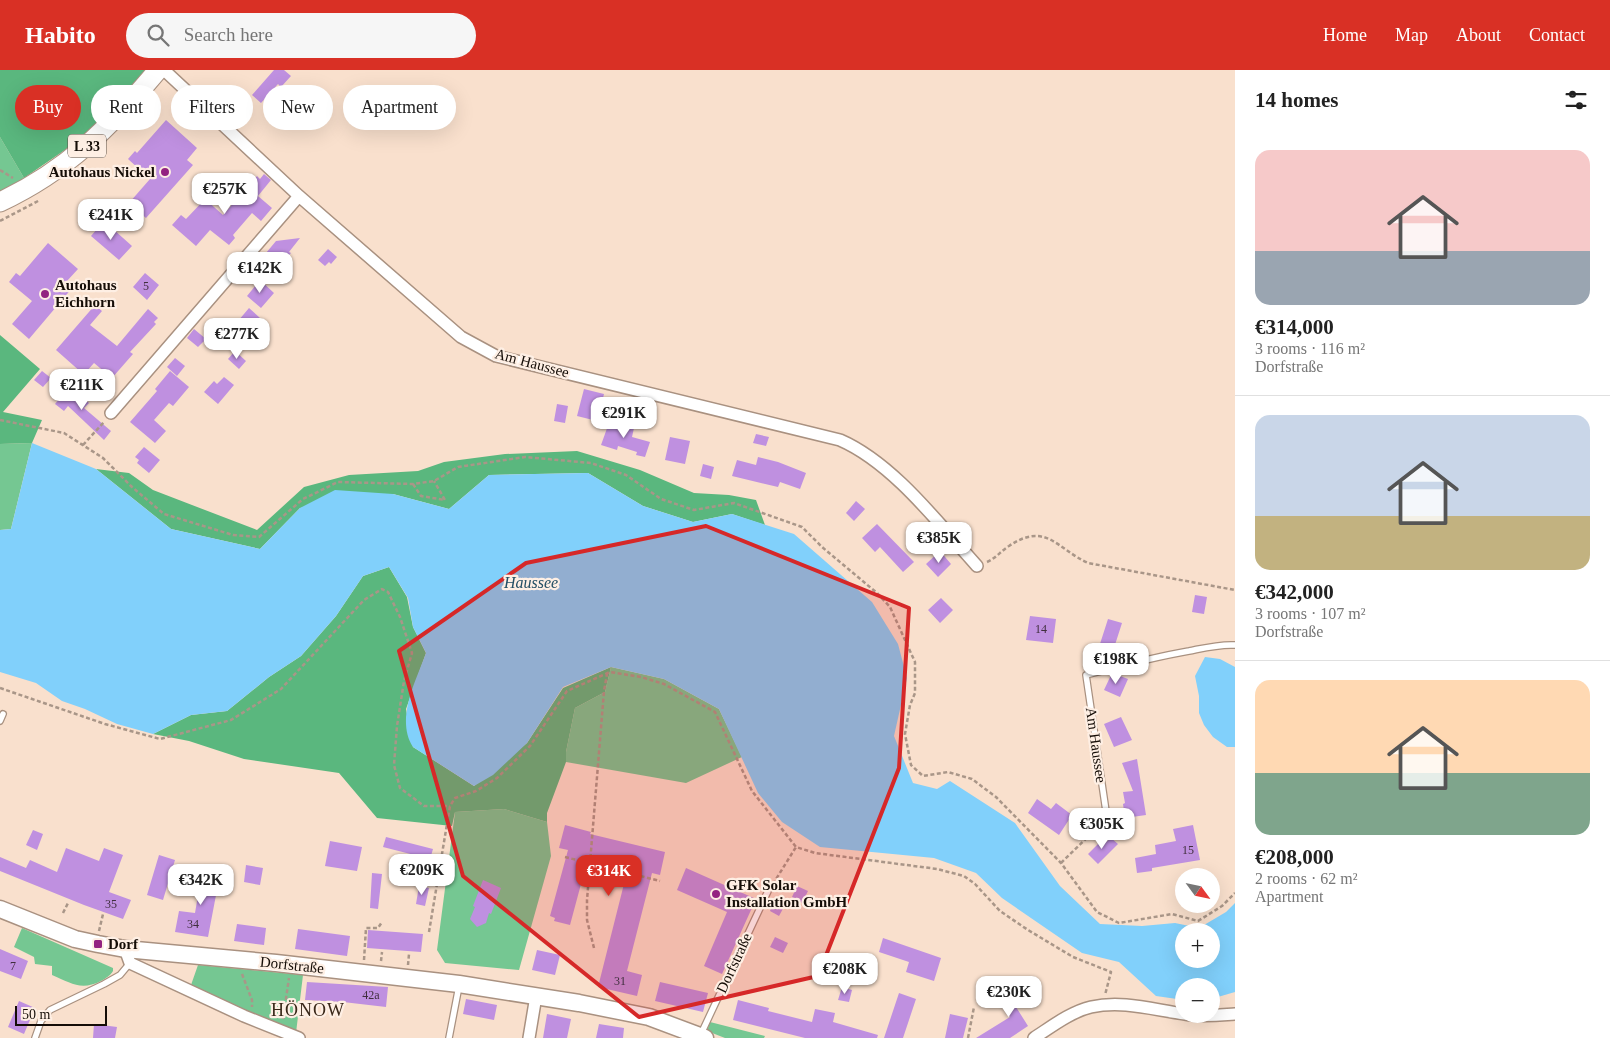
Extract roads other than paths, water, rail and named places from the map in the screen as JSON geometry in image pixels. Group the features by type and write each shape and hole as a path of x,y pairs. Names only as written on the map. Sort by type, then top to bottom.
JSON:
{"main road":[{"name":"L 33","path":"0,202 42,180 92,142 117,118 158,70"},
{"name":"Dorfstraße","path":"0,910 127,956 243,959 459,984 649,1017 703,1037"}],"street":[{"name":"Am Haussee","path":"164,70 299,196 461,337 496,356 840,440 866,454 894,476 977,566"},
{"path":"111,413 299,196"},
{"name":"Dorfstraße","path":"127,956 248,1018 299,1038"},
{"path":"529,1038 536,996"},
{"path":"1034,1038 1066,1017 1090,1008 1102,1006 1143,1006 1186,1014 1211,1016 1235,1014"}],"lane":[{"name":"Am Haussee","path":"1107,818 1086,675 1174,654 1226,644 1235,645"},
{"path":"0,721 3,714"},
{"name":"Dorfstraße","path":"703,1037 768,891"},
{"path":"35,1038 41,1021 50,1010 120,975 127,956"},
{"path":"449,1038 459,984"}],"water":[{"name":"Haussee","path":"32,443 96,469 171,529 260,549 300,508 335,490 393,494 449,509 489,475 588,473 643,506 693,522 732,514 794,534 872,602 898,644 907,678 894,736 913,783 937,789 950,781 1015,823 1060,886 1100,924 1142,926 1175,923 1175,968 1220,968 1220,923 1207,923 1226,912 1235,903 1235,992 1220,996 1220,978 1175,978 1175,999 1156,996 1119,962 1082,953 1002,898 976,873 934,858 820,847 782,822 758,793 719,709 664,679 611,667 563,687 527,743 493,775 474,786 413,747 408,736 406,724 409,700 426,653 413,627 408,598 389,567 363,576 336,616 301,656 269,677 227,711 191,715 153,734 117,724 62,701 36,683 0,672 0,530 11,529"},
{"path":"1205,657 1220,659 1235,667 1235,747 1227,747 1213,737 1204,725 1199,713 1199,696 1195,676"}],"place":[{"name":"Autohaus Nickel","path":"165,172"},
{"name":"Autohaus Eichhorn","path":"45,294"},
{"name":"GFK Solar Installation GmbH","path":"716,894"},
{"name":"Dorf","path":"98,944"}],"district":[{"name":"HÖNOW","path":"308,1010"}]}
